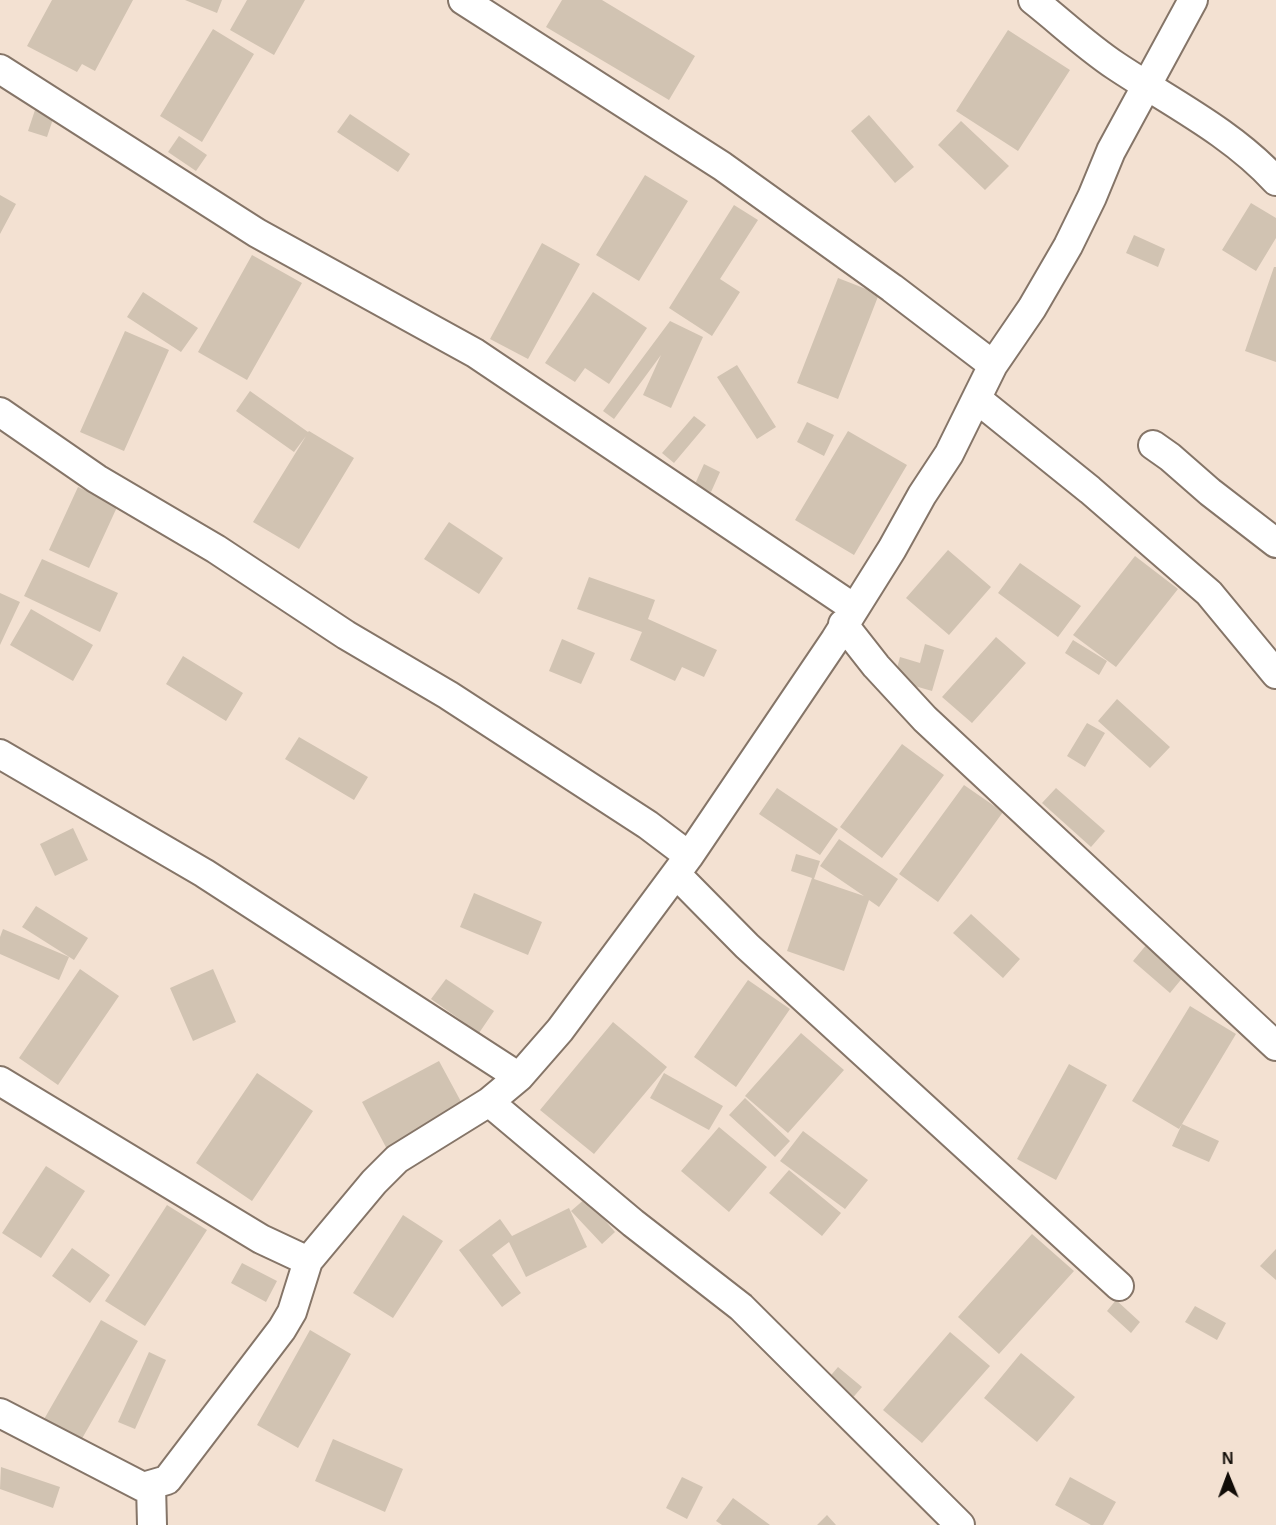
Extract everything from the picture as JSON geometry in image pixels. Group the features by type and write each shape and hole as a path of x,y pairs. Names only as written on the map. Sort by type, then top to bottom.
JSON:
{"street":[{"path":"463,0 677,135 892,288 993,365"},
{"path":"1033,0 1088,47 1213,127 1263,166 1276,181"},
{"path":"0,1413 143,1487 167,1480 282,1329 292,1312 308,1261 374,1182 397,1159 489,1102 519,1077 567,1022 683,865 759,755 892,549 922,495 949,454 993,365 1032,308 1068,246 1111,151 1192,0"},
{"path":"0,69 258,233 475,353 849,616 876,666 925,719 1276,1046"},
{"path":"977,399 1090,490 1209,593 1276,674"},
{"path":"0,412 98,479 216,549 346,635 448,695 648,825 747,946 1119,1286"},
{"path":"1153,445 1276,543"},
{"path":"0,754 204,873 519,1077"},
{"path":"0,1081 261,1239 308,1261"},
{"path":"489,1102 633,1223 741,1307 960,1525"},
{"path":"151,1485 152,1525"}],"building":[{"path":"52,0 133,0 95,71 82,64 77,72 27,46"},
{"path":"185,0 222,0 217,13"},
{"path":"247,0 305,0 274,55 230,30"},
{"path":"562,0 602,0 695,56 669,100 546,27"},
{"path":"213,29 254,54 202,142 160,116"},
{"path":"1008,30 1070,70 1018,151 956,111"},
{"path":"35,110 54,116 47,137 28,131"},
{"path":"350,114 410,154 398,172 337,132"},
{"path":"869,115 914,167 895,183 851,131"},
{"path":"961,121 1009,166 985,190 938,145"},
{"path":"179,136 207,155 196,171 168,152"},
{"path":"645,175 688,201 639,281 596,255"},
{"path":"0,195 16,204 0,234"},
{"path":"1251,203 1276,218 1276,238 1256,271 1222,250"},
{"path":"734,205 758,220 720,279 740,292 712,336 669,308"},
{"path":"1134,235 1165,249 1158,267 1126,253"},
{"path":"542,243 580,264 528,359 490,339"},
{"path":"252,255 302,283 247,380 198,352"},
{"path":"1274,267 1276,267 1276,362 1245,351"},
{"path":"838,278 879,294 838,399 797,383"},
{"path":"143,292 198,328 181,352 127,317"},
{"path":"593,292 647,328 609,384 585,368 575,382 545,363"},
{"path":"670,321 703,337 671,408 643,395 661,355 614,419 603,411"},
{"path":"125,331 169,350 124,451 80,432"},
{"path":"737,365 776,427 757,439 717,377"},
{"path":"250,391 308,432 354,458 299,549 253,522 306,436 294,452 236,411"},
{"path":"694,416 706,425 674,463 662,453"},
{"path":"807,422 834,435 824,456 797,442"},
{"path":"848,431 907,465 854,555 795,520"},
{"path":"704,464 720,472 711,492 695,484"},
{"path":"78,487 118,505 89,568 49,550"},
{"path":"449,522 503,558 479,594 424,559"},
{"path":"948,550 991,587 949,635 906,598"},
{"path":"1135,556 1178,589 1116,667 1073,635"},
{"path":"42,559 118,593 100,632 24,596"},
{"path":"1020,563 1081,606 1058,637 998,593"},
{"path":"589,577 655,600 648,619 717,650 704,677 682,667 675,681 630,660 642,632 577,609"},
{"path":"0,593 20,602 0,645"},
{"path":"31,609 93,645 73,681 10,645"},
{"path":"996,637 1026,663 972,723 942,697"},
{"path":"562,639 595,653 581,684 549,671"},
{"path":"1073,640 1107,661 1099,675 1065,653"},
{"path":"925,644 944,650 932,691 894,680 900,657 920,663"},
{"path":"183,656 243,693 226,721 166,684"},
{"path":"1117,699 1170,747 1150,768 1098,721"},
{"path":"1087,723 1105,733 1085,767 1067,756"},
{"path":"299,737 368,777 354,800 285,759"},
{"path":"902,744 944,775 882,858 840,827"},
{"path":"964,785 1003,812 938,902 899,874"},
{"path":"777,788 838,829 820,855 759,814"},
{"path":"1056,788 1105,831 1091,847 1042,803"},
{"path":"73,828 88,860 55,876 40,844"},
{"path":"839,839 898,879 879,907 869,900 844,971 787,951 812,878 791,871 796,854 820,861 814,879 864,896 820,866"},
{"path":"474,893 542,922 528,955 460,927"},
{"path":"36,906 88,938 74,960 22,927"},
{"path":"971,914 1020,959 1003,978 953,933"},
{"path":"3,929 69,957 59,980 0,954 0,937"},
{"path":"1147,944 1184,976 1170,993 1133,961"},
{"path":"80,969 119,996 58,1085 19,1058"},
{"path":"213,969 236,1022 193,1041 170,988"},
{"path":"446,979 494,1011 479,1033 431,999"},
{"path":"748,980 790,1009 736,1087 694,1057"},
{"path":"1190,1006 1236,1034 1179,1129 1132,1101"},
{"path":"613,1022 667,1067 594,1154 540,1110"},
{"path":"801,1033 844,1070 788,1133 745,1096"},
{"path":"439,1061 465,1109 388,1151 362,1102"},
{"path":"1069,1064 1107,1085 1056,1180 1017,1159"},
{"path":"257,1073 313,1111 252,1201 196,1163"},
{"path":"664,1073 723,1106 709,1130 650,1098"},
{"path":"745,1098 790,1141 775,1157 729,1115"},
{"path":"1182,1124 1219,1141 1209,1162 1172,1146"},
{"path":"719,1127 767,1167 729,1212 681,1171"},
{"path":"803,1131 868,1180 845,1209 780,1161"},
{"path":"46,1166 85,1191 41,1258 2,1233"},
{"path":"789,1170 841,1213 822,1236 769,1193"},
{"path":"586,1198 615,1232 602,1244 571,1211"},
{"path":"167,1205 207,1230 145,1326 105,1301"},
{"path":"569,1208 587,1247 526,1277 509,1242 492,1255 521,1293 502,1307 459,1250 500,1219 512,1236"},
{"path":"403,1215 443,1241 393,1318 353,1293"},
{"path":"1032,1234 1074,1271 999,1354 958,1317"},
{"path":"72,1248 110,1275 90,1303 52,1276"},
{"path":"1276,1249 1276,1280 1260,1266"},
{"path":"242,1263 277,1281 266,1302 231,1283"},
{"path":"1116,1300 1140,1322 1131,1333 1107,1311"},
{"path":"1195,1306 1226,1323 1217,1340 1185,1322"},
{"path":"101,1320 138,1341 80,1442 43,1421"},
{"path":"310,1330 351,1354 298,1448 257,1425"},
{"path":"950,1332 990,1366 922,1443 883,1410"},
{"path":"149,1352 166,1360 135,1429 118,1422"},
{"path":"1021,1353 1075,1397 1037,1442 984,1398"},
{"path":"838,1367 862,1387 850,1401 826,1381"},
{"path":"333,1439 403,1469 385,1512 315,1481"},
{"path":"1,1467 60,1487 53,1508 0,1489"},
{"path":"682,1477 703,1487 687,1519 666,1508"},
{"path":"1070,1477 1116,1502 1103,1525 1091,1525 1055,1505"},
{"path":"733,1498 770,1525 722,1525 716,1521"},
{"path":"827,1515 836,1525 817,1525"}]}
